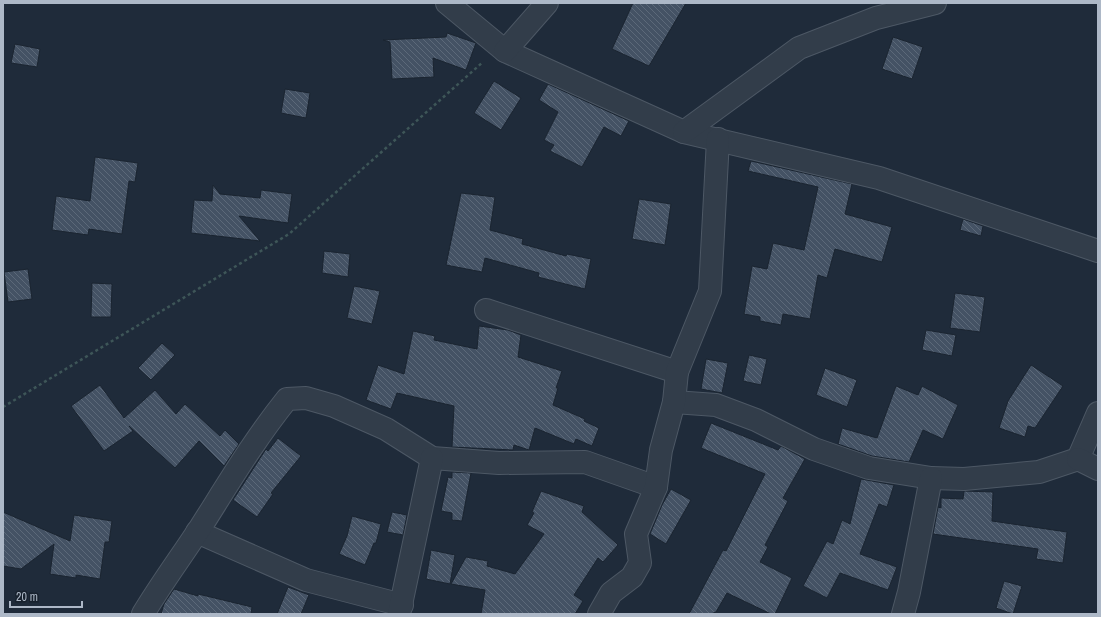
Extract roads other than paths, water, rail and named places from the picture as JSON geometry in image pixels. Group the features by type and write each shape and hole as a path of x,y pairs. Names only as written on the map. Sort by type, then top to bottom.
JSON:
{"street":[{"path":"447,3 505,51 684,132 879,178 1098,251"},
{"path":"505,51 547,3"},
{"path":"684,132 799,48 876,18 935,3"},
{"path":"599,614 611,593 632,577 640,563 636,534 656,487 661,450 674,402 677,372 710,291 718,139"},
{"path":"486,310 677,372"},
{"path":"143,614 158,588 197,532 266,424 286,399 306,398 334,406 386,429 432,458 499,463 585,462 656,487"},
{"path":"674,402 716,405 756,420 814,449 869,468 931,478 964,479 1039,472 1078,458 1098,413"},
{"path":"197,532 306,580 401,610 432,458"},
{"path":"1078,458 1098,469"},
{"path":"903,614 909,592 931,478"}]}
